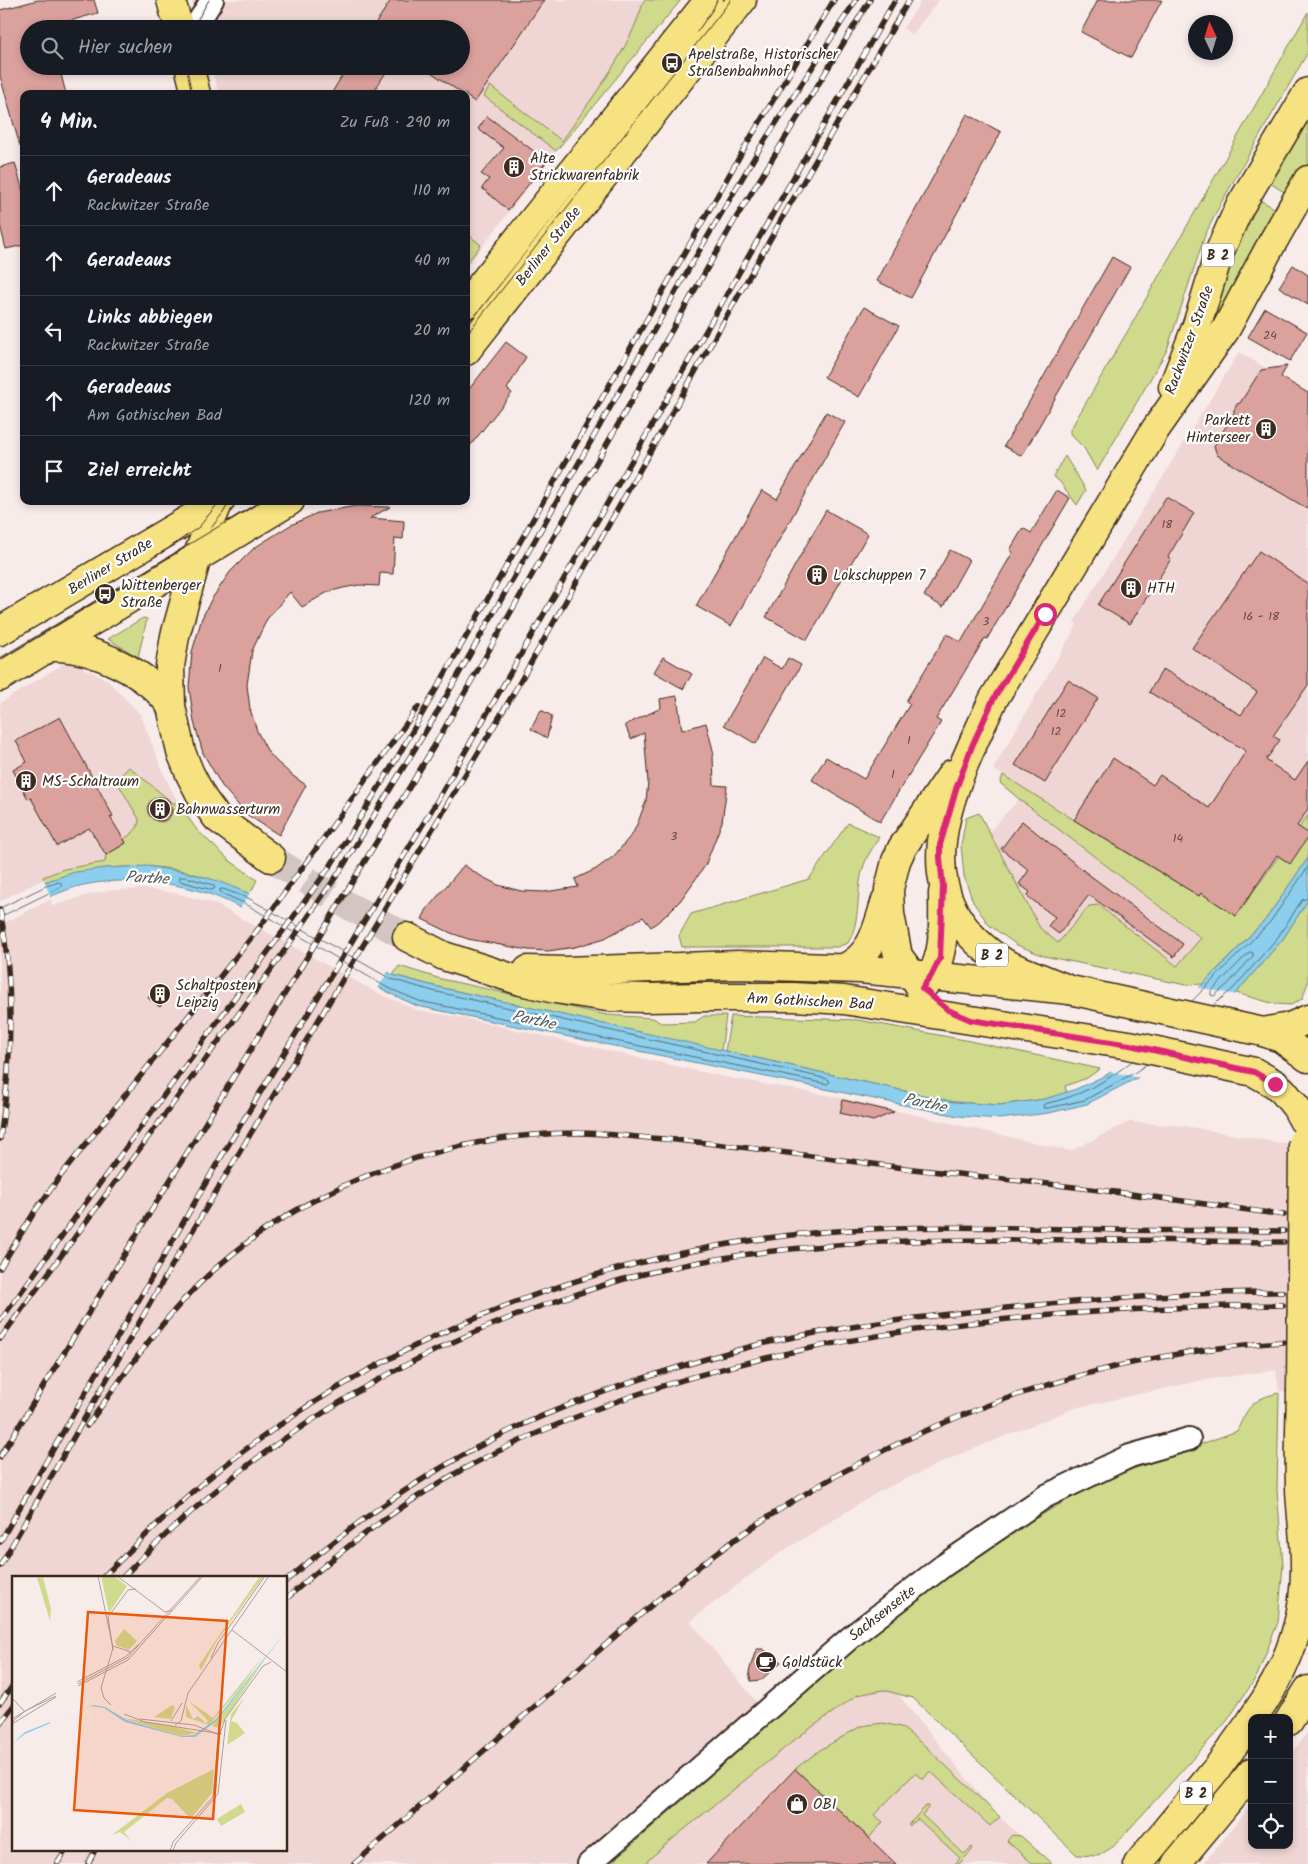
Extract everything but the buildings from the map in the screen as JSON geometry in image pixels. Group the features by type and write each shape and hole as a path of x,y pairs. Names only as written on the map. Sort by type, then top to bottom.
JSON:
{"main road":[{"path":"171,0 177,20"},
{"name":"Berliner Straße","path":"470,299 709,0"},
{"name":"Berliner Straße","path":"470,346 742,0"},
{"path":"191,75 195,90"},
{"name":"Rackwitzer Straße","path":"1155,430 1197,325 1219,253 1239,208 1308,92"},
{"name":"Rackwitzer Straße","path":"1070,990 1008,965 978,944 960,923 943,887 940,858 943,830 972,746 993,700 1155,430 1226,329 1308,180"},
{"path":"0,677 283,505"},
{"path":"217,507 198,557 172,647 169,682 171,706 180,752 203,798 217,818 271,858"},
{"name":"Berliner Straße","path":"0,631 217,507"},
{"path":"52,647 79,650 123,666 153,686 171,706"},
{"name":"Rackwitzer Straße","path":"971,1020 948,1010 921,980 901,962 896,949 890,914 889,889 896,861 910,834 972,746"},
{"path":"893,1006 921,980 940,958 943,887"},
{"path":"844,968 860,959 869,946 889,889"},
{"name":"Am Gothischen Bad","path":"407,937 444,956 521,981 555,989 607,997 794,997 844,1000 893,1006 1130,1045 1254,1072 1283,1091 1305,1119"},
{"name":"Am Gothischen Bad","path":"484,969 565,971 738,965 844,968 921,980 1070,990 1263,1032 1281,1038 1308,1058"},
{"name":"Am Gothischen Bad","path":"1263,1032 1290,1027 1308,1019"},
{"name":"Am Gothischen Bad","path":"1254,1072 1308,1065"},
{"name":"B 2","path":"1256,1714 1267,1699 1292,1650 1302,1607 1305,1565 1300,1490 1300,1393 1305,1119"},
{"path":"1293,1714 1308,1690"},
{"name":"B 2","path":"1138,1864 1218,1767 1248,1725"},
{"name":"B 2","path":"1176,1864 1248,1777"}],"street":[{"path":"200,20 212,0"},
{"name":"Sachsenseite","path":"589,1864 851,1637 943,1566 1046,1496 1130,1456 1189,1439"}],"shaded area":[{"path":"192,0 681,0 556,151 470,263 470,90 218,90 214,75 470,75 470,20 198,20"},
{"path":"922,0 939,0 912,35 903,28"},
{"path":"1239,352 1308,393 1308,858 1256,930 1201,893 1199,896 993,769 1077,625 1074,622"},
{"path":"68,661 106,679 140,714 178,803 196,830 229,860 257,880 105,862 64,869 43,877 53,906 110,890 146,889 180,894 215,904 376,992 417,1010 464,1018 720,1076 842,1098 1070,1151 1129,1122 1185,1126 1281,1143 1308,1143 1308,1391 1279,1391 1276,1370 1204,1380 1075,1408 956,1456 880,1491 777,1555 690,1621 759,1705 671,1779 576,1864 0,1864 0,703"},
{"path":"1019,799 1201,939 1177,966 1098,905 1088,906 1058,943 1040,928 989,832"},
{"path":"858,1645 994,1812 1052,1864 610,1864"},
{"path":"1308,1732 1308,1864 1203,1864 1248,1809 1248,1849 1293,1849 1293,1752"}],"green space":[{"path":"644,0 681,0 556,151 484,96 490,86 562,141 620,56"},
{"path":"1308,12 1308,52 1221,203 1205,235 1167,350 1097,471 1084,448 1070,434 1070,430"},
{"path":"1308,107 1308,163 1207,335 1235,235","holes":["1268,182 1284,192 1274,208 1258,199"]},
{"path":"470,236 481,245 470,259"},
{"path":"1065,456 1086,490 1077,505 1060,482 1053,476"},
{"path":"143,618 147,619 138,657 108,639"},
{"path":"129,767 173,803 178,803 197,830 229,860 257,880 250,894 188,872 152,867 97,870 44,882 43,877 64,869 105,862 106,855 126,843 124,839 136,829 139,819 116,780","holes":["159,797 167,800 172,806 172,812 168,819 162,822 151,818 147,807 151,801"]},
{"path":"1003,775 1114,845 1199,896 1201,893 1236,916 1308,815 1308,858 1266,919 1203,984 1186,985 1044,956 1017,945 989,925 973,902 964,876 961,845 966,818 979,813 1040,928 1058,943 1089,906 1098,905 1177,966 1201,938 1019,799 1000,783"},
{"path":"848,823 879,837 864,865 861,875 857,915 848,943 837,947 682,947 679,936 691,914 809,879"},
{"path":"1308,900 1308,982 1302,999 1291,1005 1275,1004 1236,993 1283,939"},
{"path":"399,966 441,979 607,1015 653,1018 661,1023 695,1022 704,1016 726,1016 721,1051 393,975"},
{"path":"731,1016 858,1020 965,1040 1100,1069 1087,1078 1065,1086 1067,1093 1045,1099 1000,1105 954,1102 725,1051"},
{"path":"1279,1393 1277,1490 1283,1565 1278,1622 1257,1676 1227,1721 1113,1847 1098,1856 1077,1855 913,1698 883,1690 857,1695 797,1738 644,1864 610,1864 858,1645 995,1542 1098,1482 1237,1431 1252,1405 1263,1398"},
{"path":"883,1723 901,1727 925,1746 1000,1817 990,1826 930,1771 923,1780 915,1773 874,1815 883,1822 869,1838 795,1769 820,1750 861,1726"},
{"path":"926,1806 928,1808 922,1815 964,1854 972,1847 973,1849 959,1864 955,1864 960,1858 918,1819 909,1826"},
{"path":"1012,1835 1021,1836 1052,1864 1033,1864 1007,1841"}],"water":[{"name":"Parthe","path":"1308,858 1308,900 1283,939 1236,993 1148,1070 1137,1078 1087,1104 1049,1113 1000,1119 958,1116 417,1006 367,981 244,910 203,892 171,884 120,881 84,885 49,897 44,882 75,872 105,868 147,866 186,872 218,881 250,894 393,975 434,986 954,1102 1000,1105 1045,1099 1076,1089 1108,1074 1130,1056 1266,919"}],"pier":[{"path":"44,879 51,899 0,925 0,901"},
{"path":"251,891 389,970 377,990 240,909"},
{"path":"1197,987 1237,995 1141,1078 1108,1071 1129,1054"}],"tunnel":[{"path":"271,858 345,904 407,937"}],"tram line":[{"path":"197,20 209,0"},
{"path":"697,32 717,0"},
{"path":"470,330 731,0"},
{"path":"188,75 191,90"},
{"path":"170,547 199,527 217,505"},
{"path":"211,528 228,505"},
{"path":"0,658 254,505"}],"railway":[{"path":"0,1321 331,865 397,758 749,140 834,0"},
{"path":"0,1339 268,974 340,871 435,716 695,258 760,148 856,0"},
{"path":"0,1457 295,977 436,743 736,218 870,0"},
{"path":"0,1542 215,1167 437,801 895,0"},
{"path":"0,1566 171,1267 512,696 789,206 909,0"},
{"path":"0,1268 35,1211 62,1174 259,928 418,707"},
{"path":"0,910 5,939 10,996 7,1082 0,1139"},
{"path":"87,1426 167,1319 197,1286 235,1252 277,1222 322,1196 370,1175 419,1157 470,1144 521,1136 572,1133 678,1140 917,1170 1108,1191 1284,1215"},
{"path":"104,1576 171,1511 215,1473 281,1424 351,1380 425,1341 501,1308 579,1280 659,1258 740,1242 822,1232 933,1227 1284,1231"},
{"path":"124,1576 170,1530 275,1445 390,1373 450,1343 513,1317 624,1279 703,1261 751,1254 800,1248 871,1243 942,1240 1284,1242"},
{"path":"288,1579 361,1521 414,1485 468,1452 573,1403 658,1373 716,1356 803,1335 948,1314 1144,1297 1283,1292"},
{"path":"288,1597 347,1547 390,1515 478,1461 585,1413 708,1372 870,1337 952,1325 1035,1316 1200,1307 1283,1305"},
{"path":"354,1864 673,1587 752,1528 837,1475 896,1444 958,1417 1021,1394 1085,1374 1150,1359 1216,1348 1283,1342"},
{"path":"0,1703 12,1687"},
{"path":"0,1723 12,1708"},
{"path":"57,1864 65,1852"},
{"path":"88,1864 94,1852"}],"place":[{"name":"Apelstraße, Historischer Straßenbahnhof","path":"672,63"},
{"name":"Alte Strickwarenfabrik","path":"514,167"},
{"name":"Parkett Hinterseer","path":"1266,429"},
{"name":"Lokschuppen 7","path":"817,575"},
{"name":"HTH","path":"1131,588"},
{"name":"Wittenberger Straße","path":"105,594"},
{"name":"MS-Schaltraum","path":"26,781"},
{"name":"Bahnwasserturm","path":"160,809"},
{"name":"Schaltposten Leipzig","path":"160,994"},
{"name":"Goldstück","path":"766,1662"},
{"name":"OBI","path":"797,1804"}],"route":[{"path":"1045,614 993,700 972,746 956,789 940,845 943,887 943,924 940,958 938,966 922,988 948,1010 971,1020 1130,1045 1254,1072 1275,1084"}]}
